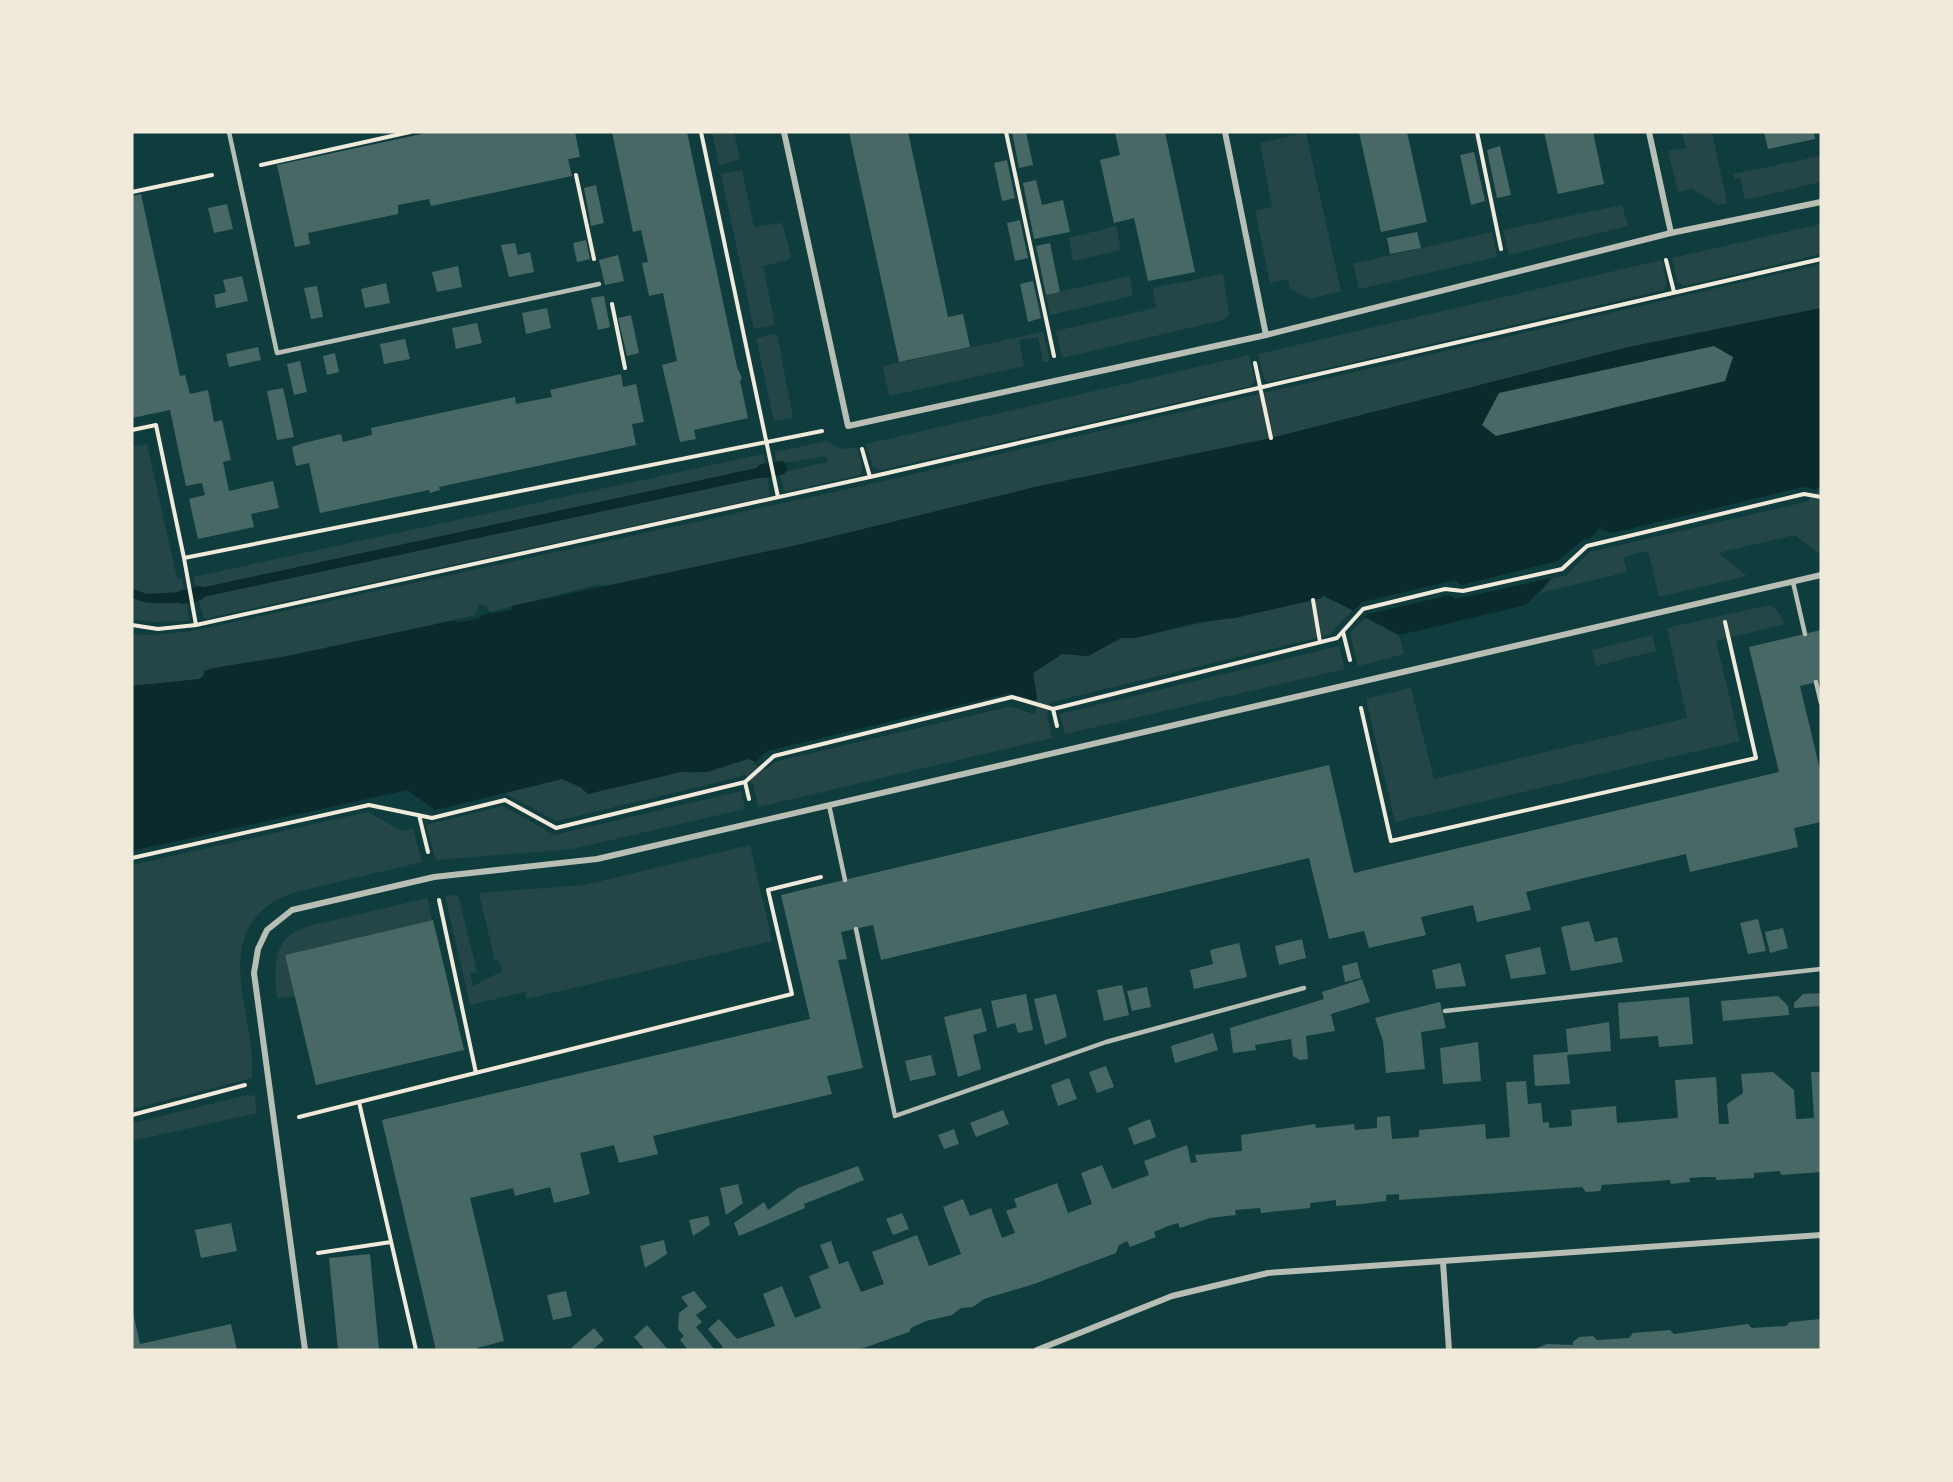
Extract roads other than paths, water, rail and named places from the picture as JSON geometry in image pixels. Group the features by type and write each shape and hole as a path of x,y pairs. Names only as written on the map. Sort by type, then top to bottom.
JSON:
{"street":[{"path":"784,132 848,426 1266,334 1671,233 1821,202"},
{"path":"1225,132 1266,334"},
{"path":"1649,132 1671,233"},
{"path":"305,1350 254,973 258,949 267,930 292,910 434,877 597,859 1821,575"},
{"path":"1037,1350 1172,1296 1268,1273 1821,1235"},
{"path":"1443,1262 1449,1350"}],"lane":[{"path":"229,132 277,353 599,284"},
{"path":"1792,582 1804,634"},
{"path":"1816,682 1821,703"},
{"path":"829,805 845,880"},
{"path":"856,929 895,1116 1106,1042 1304,988"},
{"path":"1445,1011 1821,969"}],"waterway":[{"path":"763,471 780,468"},
{"path":"183,597 199,593"}]}
